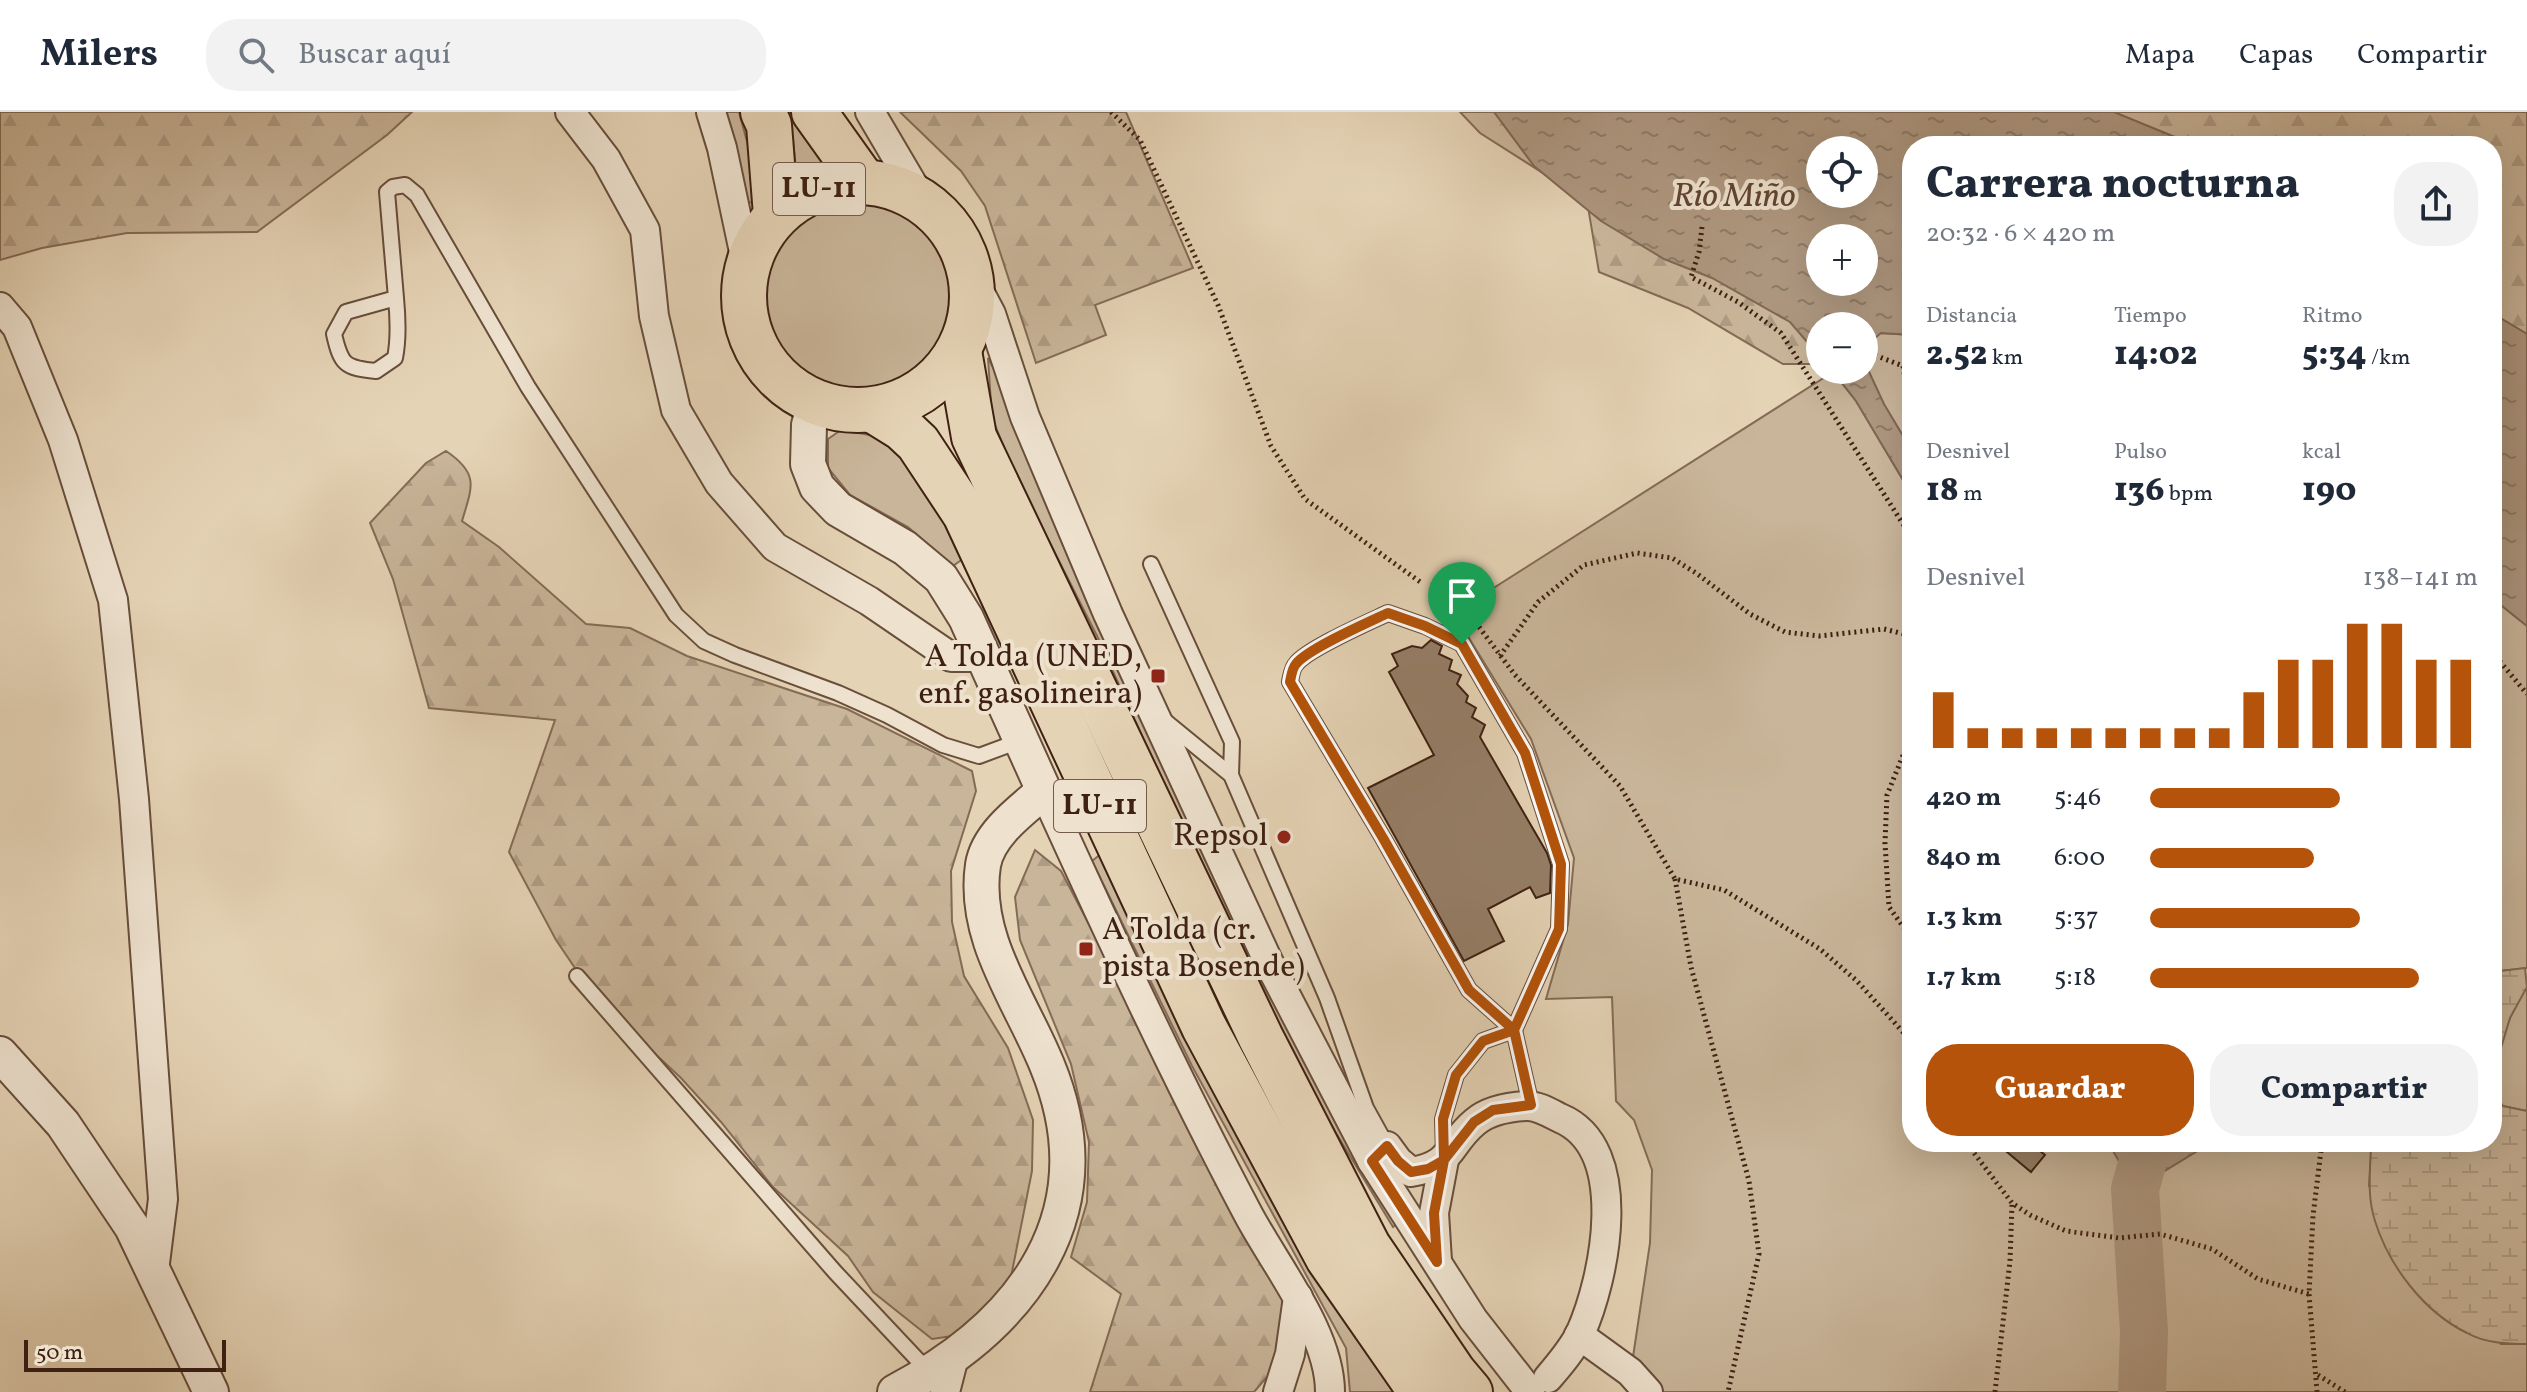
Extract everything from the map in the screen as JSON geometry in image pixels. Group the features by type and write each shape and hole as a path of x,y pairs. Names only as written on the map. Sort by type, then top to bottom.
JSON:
{"highway":[{"name":"LU-11","path":"763,112 769,125 776,215"},
{"name":"LU-11","path":"814,112 864,182"},
{"name":"LU-11","path":"864,182 895,187 923,202 946,222 963,249 972,278 972,316 959,351 944,373 923,391 899,404 873,410 843,411 815,403 786,386 763,362 748,332 743,299 747,266 758,239 776,215 802,196 832,184 864,182"},
{"name":"LU-11","path":"959,351 974,437 1261,1038 1368,1246 1470,1392"},
{"name":"LU-11","path":"873,410 902,428 918,443 965,514 1204,1027 1328,1258 1421,1392"}],"street":[{"path":"570,112 606,159 645,230 654,316 676,410 719,483 775,547 869,601 951,657 984,657"},
{"path":"711,112 722,148 747,266"},
{"path":"870,112 923,202"},
{"path":"972,278 991,314 1025,417 1151,710 1269,963 1380,1154 1437,1262 1473,1319 1539,1385 1579,1335 1596,1290 1606,1226 1606,1184 1595,1151 1574,1124 1531,1105 1493,1110 1474,1122 1444,1160 1428,1169 1411,1172 1398,1161 1380,1154"},
{"path":"0,307 17,327 63,440 113,600 134,799 163,1199 154,1271"},
{"path":"815,403 809,425 808,464 817,487 838,509 905,548 941,578 966,618 1101,917 1248,1214 1298,1297 1330,1375 1330,1392"},
{"path":"895,1392 943,1374 1003,1314 1031,1278 1055,1233 1067,1189 1067,1134 1048,1067 991,946 983,899 983,863 997,835 1044,791"},
{"path":"0,1054 63,1124 132,1227 211,1392"},
{"path":"1437,1262 1434,1213 1444,1160"},
{"path":"1278,1392 1290,1354 1298,1297"},
{"path":"1579,1335 1630,1372 1648,1392"}],"lane":[{"path":"396,298 346,312 334,334 339,356 351,369 376,371 395,358 399,338 396,298 387,192 393,187 405,185 417,195 528,387 676,615 704,641 838,693 943,745 979,756 1023,740"},
{"path":"1151,564 1232,742 1231,775 1327,998 1380,1154"},
{"path":"1438,595 1462,644 1525,753 1561,864 1559,929 1514,1030 1483,1041 1456,1075 1443,1119 1444,1160"},
{"path":"1462,644 1388,613 1300,651 1290,682 1469,990 1514,1030 1531,1105"},
{"path":"1151,710 1231,775"},
{"path":"577,976 835,1272 943,1374"}],"path":[{"path":"1111,112 1140,140 1218,305 1271,446 1305,499 1477,624 1500,656 1620,786 1675,879 1691,967 1749,1181 1759,1254 1728,1392"},
{"path":"1702,227 1699,252 1691,277 1738,302 1781,333 1843,425 1902,522"},
{"path":"1878,356 1902,366"},
{"path":"1500,656 1538,602 1584,565 1637,553 1672,558 1750,614 1785,632 1819,636 1884,629 1902,634"},
{"path":"2502,664 2527,694"},
{"path":"1902,758 1887,795 1885,843 1889,907 1902,925"},
{"path":"1675,879 1724,890 1820,949 1857,981 1902,1031"},
{"path":"1974,1152 2012,1203 2066,1231 2119,1238 2160,1234 2212,1249 2258,1279 2309,1294"},
{"path":"2317,1392 2309,1294 2313,1216 2321,1152"},
{"path":"1995,1392 2010,1261 2012,1203"},
{"path":"2317,1375 2345,1392"}],"green space":[{"path":"0,112 412,112 387,135 257,232 127,233 42,248 0,260"},
{"path":"722,112 739,112 752,160 754,201 744,205"},
{"path":"785,112 794,112 826,161 796,171 793,139"},
{"path":"900,112 1126,112 1193,268 1095,305 1106,335 1036,363 985,206 961,171"},
{"path":"1460,112 1587,112 1806,313 1806,364 1783,364 1688,308 1599,272 1587,201 1480,133"},
{"path":"2090,112 2527,112 2527,351 2502,337 2502,136 2135,136"},
{"path":"857,199 894,207 925,227 945,258 953,295 945,332 925,363 894,383 857,391 820,383 789,363 769,332 761,295 769,258 789,227 820,207"},
{"path":"1902,334 1902,434 1874,384 1878,384 1878,335"},
{"path":"988,358 1012,402 1398,1223 1393,1227 1316,1100 1181,823 1098,638 1016,476 992,418"},
{"path":"1814,384 1843,384 1902,478 1902,1152 2114,1152 2135,1188 2195,1152 2371,1152 2369,1186 2501,1344 2527,1344 2527,1392 1662,1392 1633,1357 1650,1243 1652,1170 1634,1120 1616,1101 1612,997 1546,999 1568,924 1574,858 1531,739 1469,638 1459,610"},
{"path":"841,430 887,438 917,464 964,558 953,566 908,527 850,495 828,468 828,439"},
{"path":"446,451 469,474 470,490 462,521 499,547 586,624 630,628 687,656 847,709 972,771 976,791 951,871 952,922 964,976 1008,1048 1033,1120 1032,1171 1009,1287 959,1335 932,1339 873,1292 848,1256 773,1187 681,1078 596,999 556,940 509,852 555,720 429,708 393,579 370,523 426,463"},
{"path":"2502,606 2527,626 2527,968 2502,971"},
{"path":"1035,850 1061,871 1304,1334 1254,1392 1090,1392 1121,1294 1071,1257 1087,1202 1089,1142 1071,1064 1020,940 1015,897"},
{"path":"1102,853 1398,1392 1350,1392 1346,1348 1192,1066 1092,861"},
{"path":"2525,968 2527,987 2510,1018 2502,1045 2502,971"},
{"path":"2527,987 2526,1111 2502,1105 2502,1042 2519,998"},
{"path":"2502,1105 2527,1111 2527,1344 2481,1339 2451,1324 2423,1300 2399,1271 2381,1238 2371,1203 2371,1152 2502,1152"}],"water":[{"name":"Río Miño","path":"1494,112 2114,112 2173,136 1902,136 1902,334 1878,335 1878,312 1806,312 1806,341 1790,322 1712,278 1664,259 1601,221 1534,166"},
{"path":"2502,319 2527,334 2527,626 2502,606"},
{"path":"1843,384 1875,384 1902,434 1902,478"},
{"path":"2114,1152 2196,1152 2135,1189"}],"building":[{"path":"1431,640 1442,646 1439,654 1452,660 1449,670 1461,675 1457,684 1468,696 1466,702 1476,708 1472,717 1485,725 1480,737 1551,865 1550,893 1536,898 1530,887 1488,909 1504,941 1464,961 1368,788 1434,755 1389,672 1398,666 1392,654 1412,646 1422,648"},
{"path":"2007,1152 2041,1152 2045,1155 2031,1172"}],"waterway":[{"path":"2142,1392 2144,1332 2135,1189 2147,1152"}],"place":[{"name":"A Tolda (UNED, enf. gasolineira)","path":"1158,676"},
{"name":"Repsol","path":"1284,837"},
{"name":"A Tolda (cr. pista Bosende)","path":"1086,949"}],"route":[{"path":"1462,644 1388,613 1348,631 1303,658 1295,664 1290,682 1469,990 1514,1030 1531,1105 1493,1110 1474,1122 1444,1160 1434,1213 1437,1262 1372,1161 1387,1146 1411,1172 1428,1169 1444,1160 1443,1119 1456,1075 1483,1041 1514,1030 1559,929 1561,864 1525,753 1462,644"}]}
